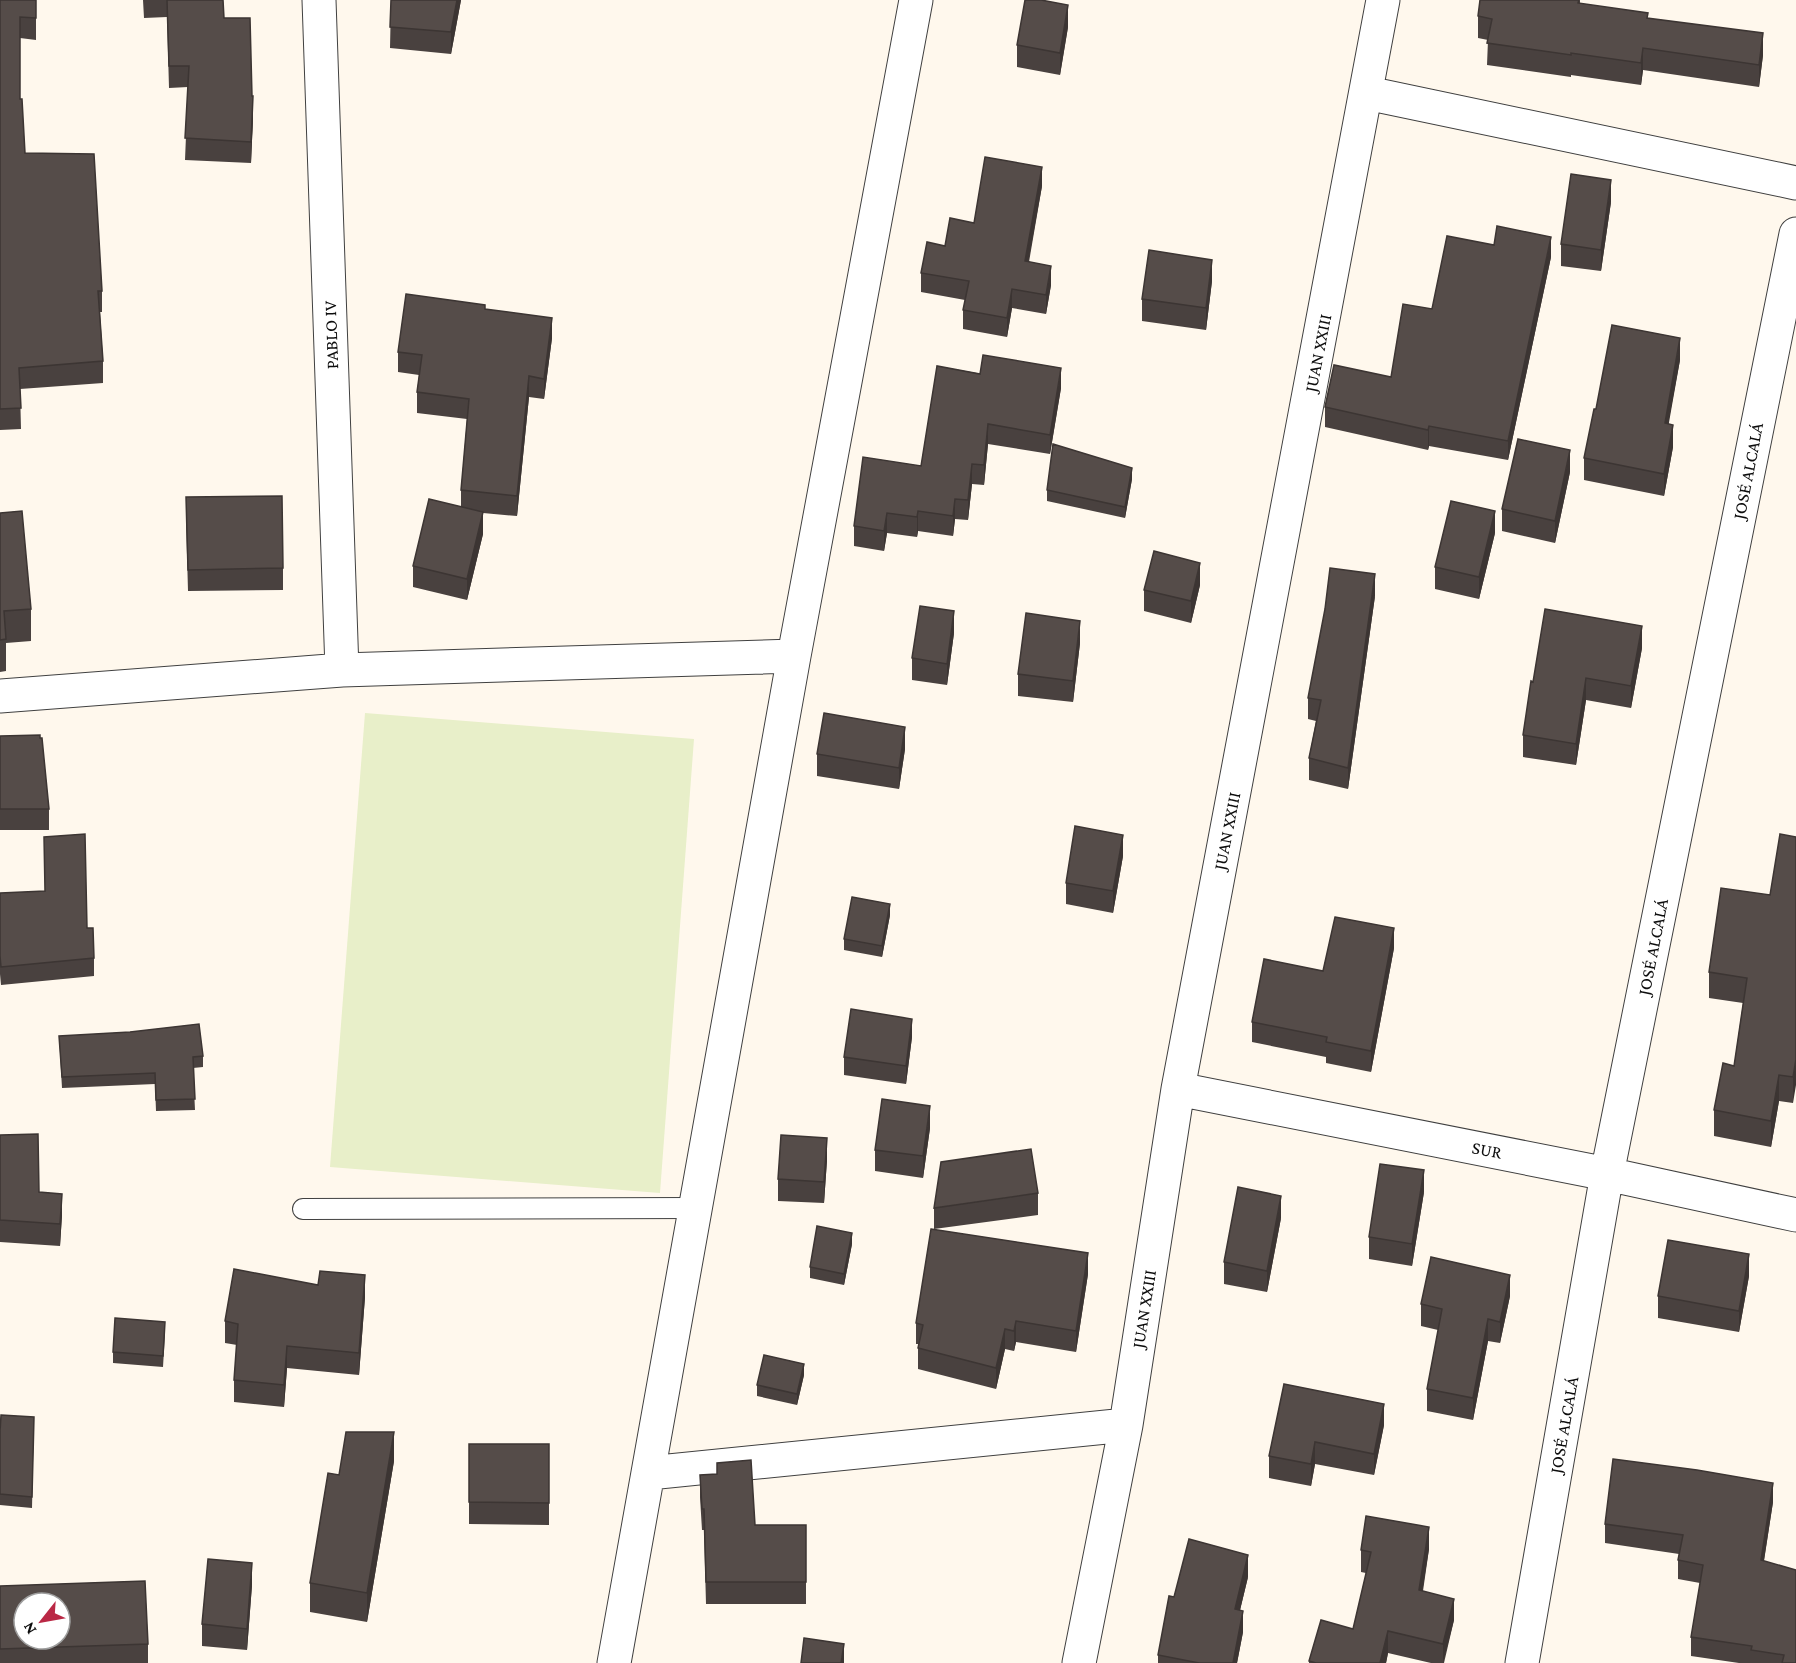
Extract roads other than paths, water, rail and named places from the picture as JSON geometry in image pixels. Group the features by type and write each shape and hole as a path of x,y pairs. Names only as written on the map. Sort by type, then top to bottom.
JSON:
{"street":[{"name":"PABLO IV","path":"319,0 342,670"},
{"path":"614,1663 794,656 916,0"},
{"name":"JUAN XXIII","path":"1079,1663 1126,1425 1178,1089 1383,0"},
{"path":"1367,93 1796,183"},
{"name":"JOSÉ ALCALÁ","path":"1522,1663 1607,1174 1796,234"},
{"path":"0,696 342,670 794,656"},
{"name":"SUR","path":"1178,1089 1607,1174 1796,1215"},
{"path":"649,1473 1126,1425"}],"lane":[{"path":"303,1209 696,1208"}]}
